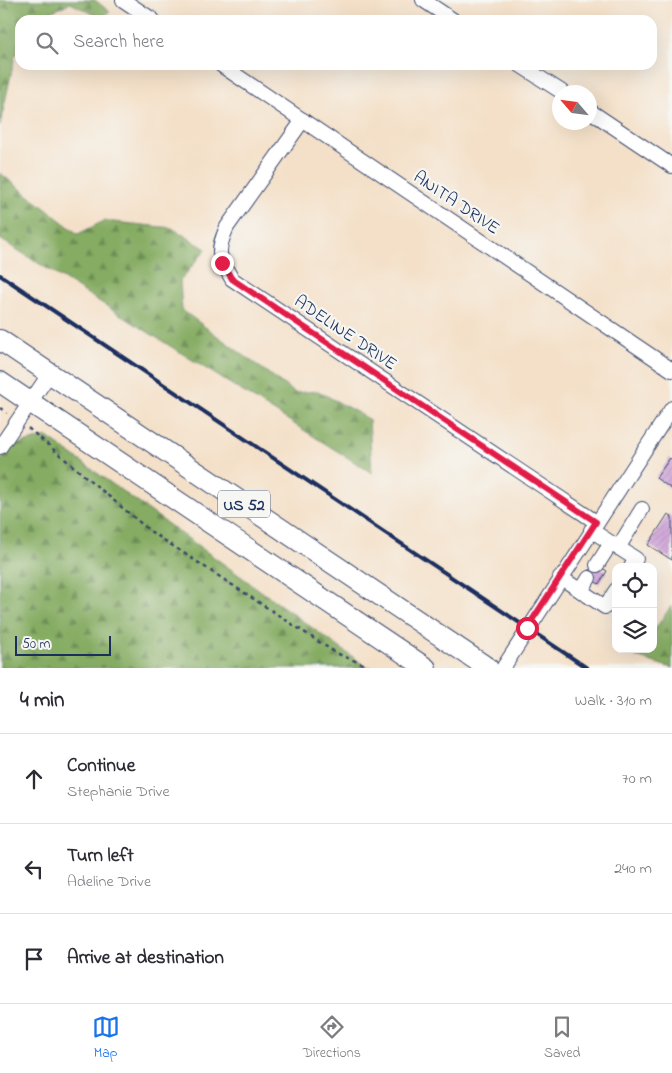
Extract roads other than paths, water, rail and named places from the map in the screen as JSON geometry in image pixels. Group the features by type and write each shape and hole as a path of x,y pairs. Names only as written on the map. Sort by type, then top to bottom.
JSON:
{"highway":[{"name":"US 52","path":"0,340 488,668"},
{"name":"US 52","path":"0,382 426,668"}],"street":[{"path":"123,0 146,15"},
{"path":"423,0 446,15"},
{"name":"ANITA DRIVE","path":"228,70 672,370"},
{"path":"528,70 552,86"},
{"path":"597,116 672,166"},
{"name":"ADELINE DRIVE","path":"303,120 227,227 219,245 222,263 232,279 594,526 615,545 636,558 633,563"},
{"path":"0,447 50,373"},
{"path":"503,668 560,577 672,408"},
{"path":"597,565 615,545 642,509"},
{"path":"560,577 605,607 612,596"},
{"path":"582,591 589,578"}],"railway":[{"path":"0,275 587,668"}]}
